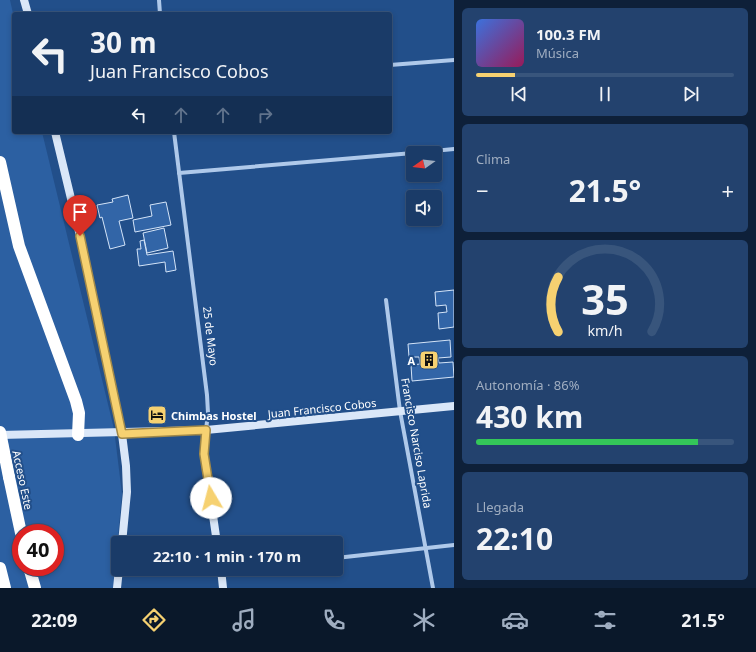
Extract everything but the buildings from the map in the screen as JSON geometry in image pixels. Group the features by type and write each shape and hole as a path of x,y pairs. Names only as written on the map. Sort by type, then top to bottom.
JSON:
{"highway":[{"path":"0,162 19,246 76,401 78,413 78,435"},
{"name":"Acceso Este","path":"0,432 19,524"},
{"path":"0,568 5,588"},
{"path":"32,576 35,588"}],"street":[{"path":"24,0 27,12"},
{"path":"159,0 160,12"},
{"path":"392,66 454,60"},
{"path":"55,134 82,244 122,434 126,466 127,492 123,536"},
{"name":"25 de Mayo","path":"174,134 207,395 208,413 204,454 216,536"},
{"path":"442,150 454,149"},
{"path":"179,173 406,154"},
{"name":"Francisco Narciso Laprida","path":"386,300 400,411 433,588"},
{"name":"Juan Francisco Cobos","path":"0,435 122,434 206,430 454,406"},
{"path":"343,557 454,545"},
{"path":"117,588 118,576"},
{"path":"222,576 223,588"}],"shaded area":[{"path":"0,0 10,0 13,12 12,134 42,134 114,429 122,494 118,536 111,536 111,576 114,576 113,588 0,588"}],"place":[{"name":"A","path":"429,360"},
{"name":"Chimbas Hostel","path":"157,415"}],"route":[{"path":"80,236 122,434 206,430 204,454 211,498"}]}
